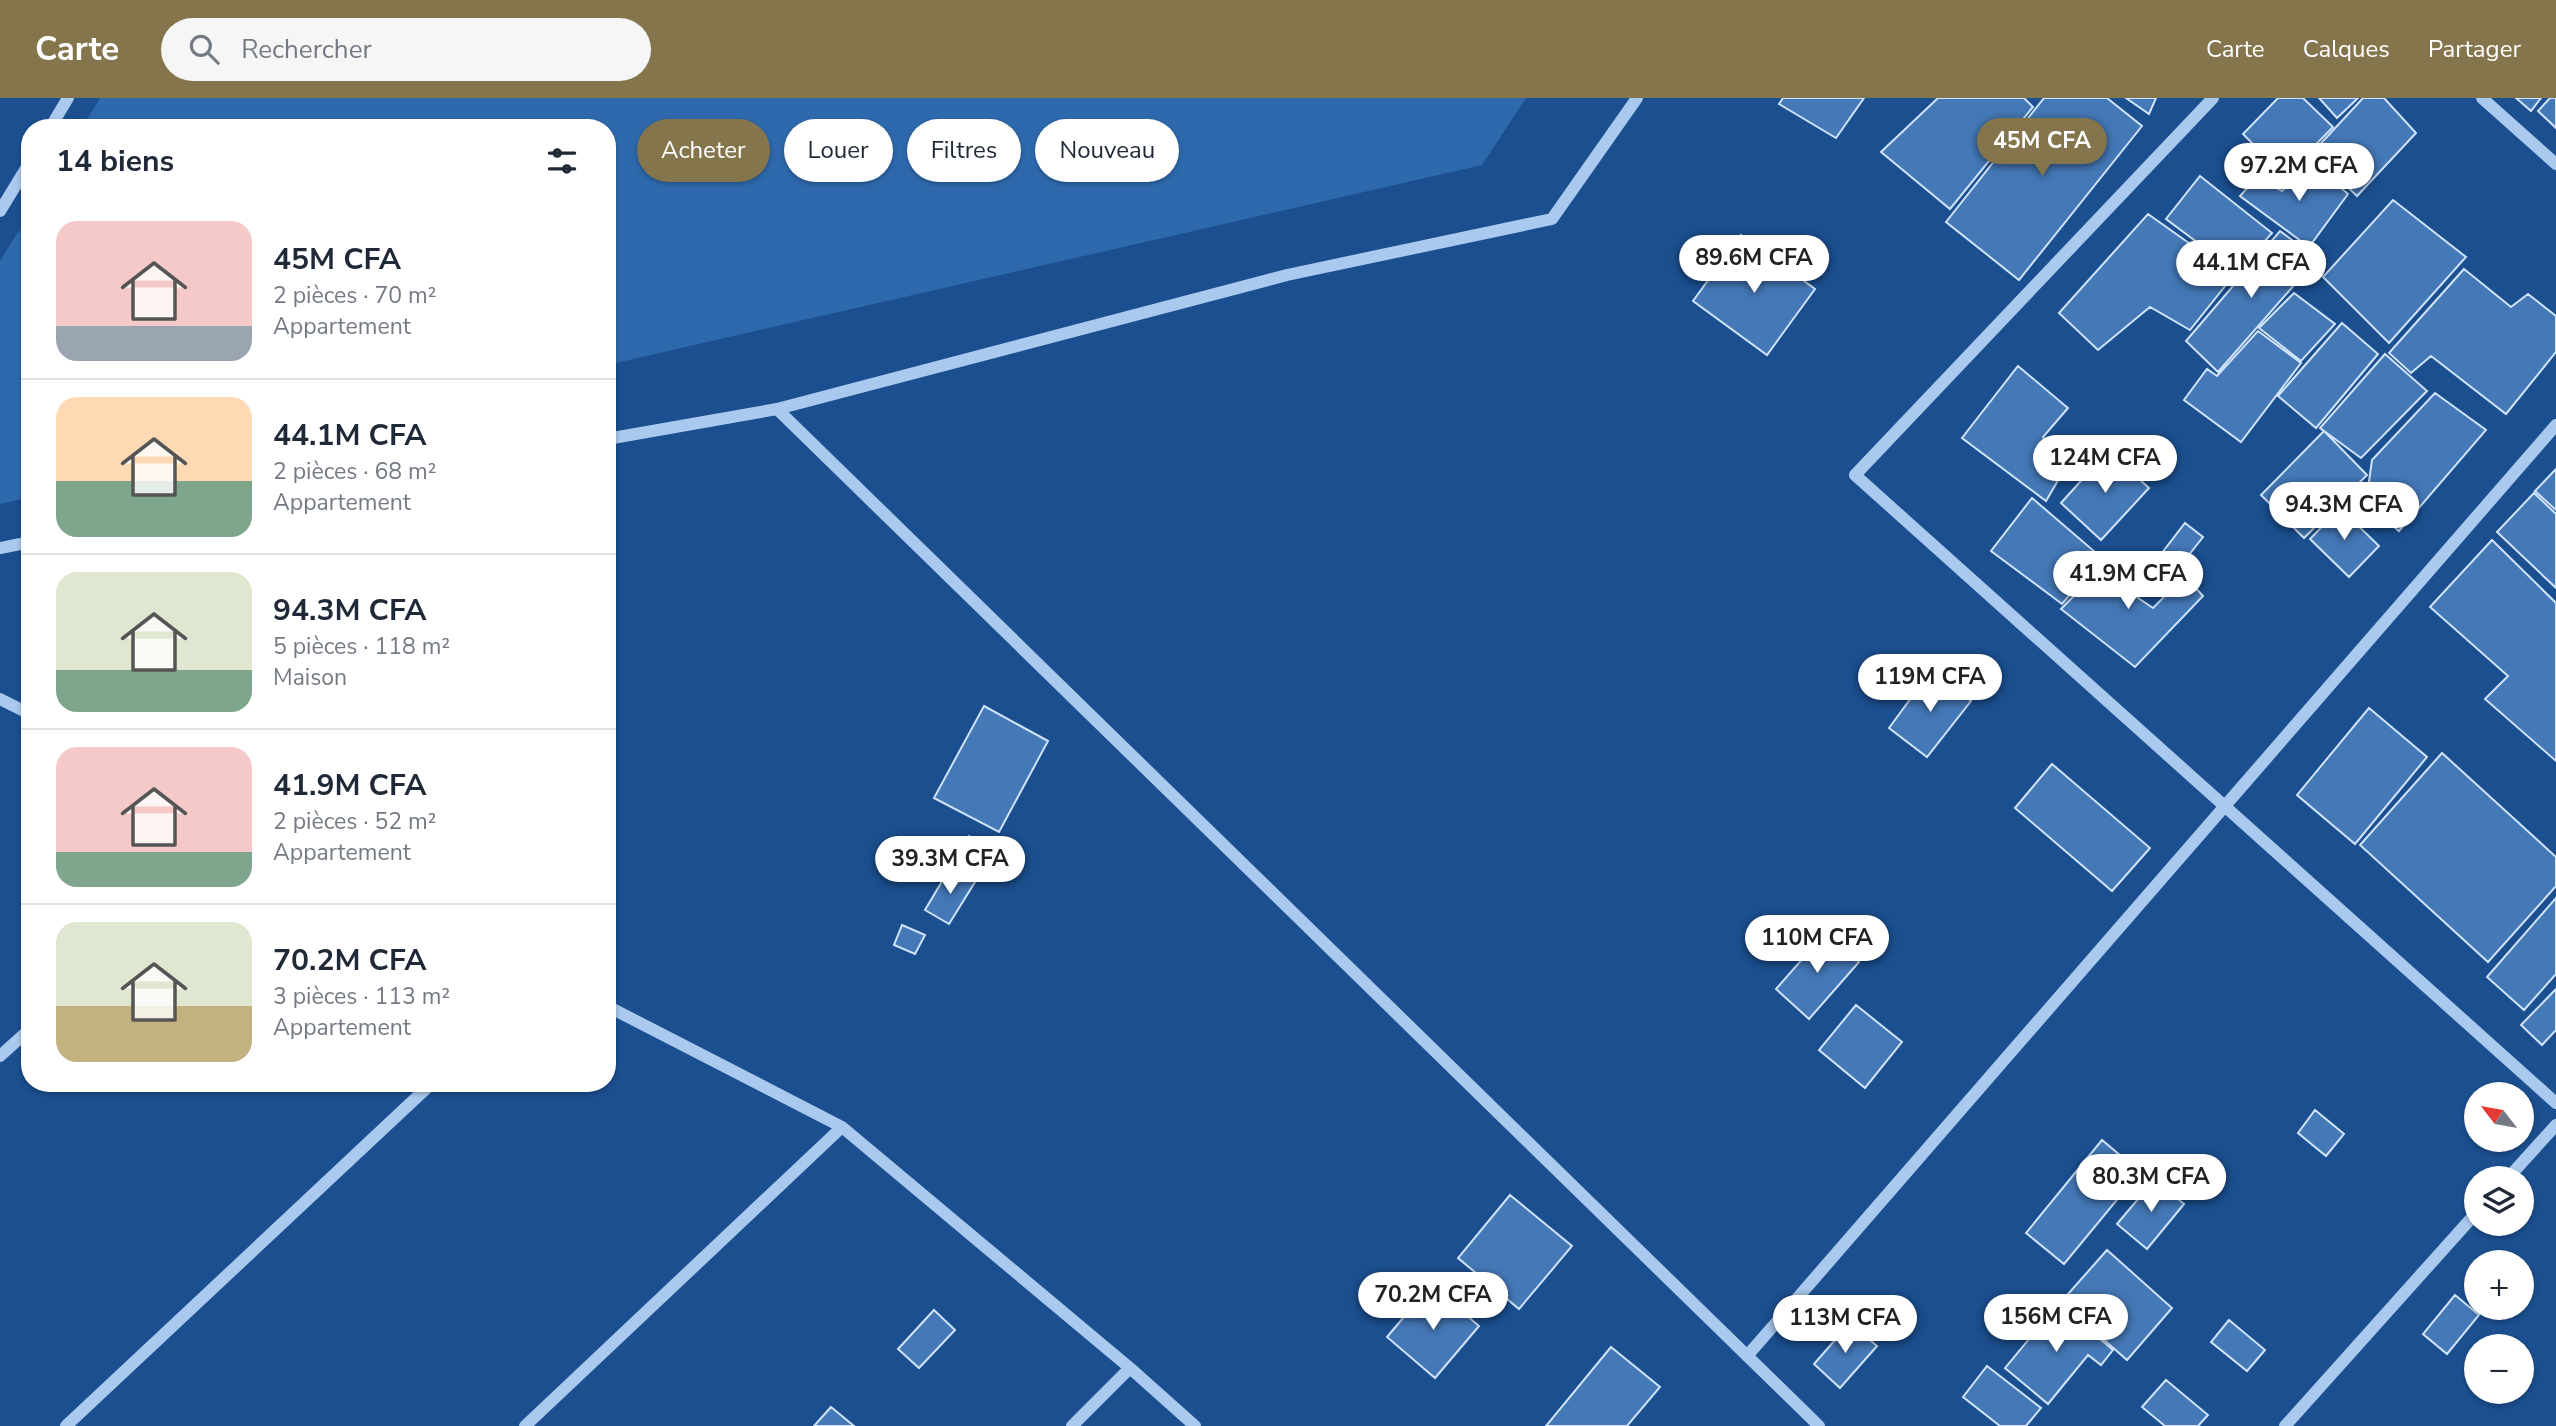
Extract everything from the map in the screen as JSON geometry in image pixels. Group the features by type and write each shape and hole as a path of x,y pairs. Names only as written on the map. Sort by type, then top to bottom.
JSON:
{"street":[{"path":"55,119 68,98"},
{"path":"616,437 777,409 1287,275 1552,219 1637,98"},
{"path":"2213,98 1855,475 2556,1104"},
{"path":"2482,98 2556,164"},
{"path":"0,211 21,177"},
{"path":"777,409 1819,1426"},
{"path":"1747,1356 2556,425"},
{"path":"0,548 21,544"},
{"path":"0,699 21,710"},
{"path":"616,1011 842,1127 1130,1368 1195,1426"},
{"path":"0,1056 21,1037"},
{"path":"66,1426 422,1092"},
{"path":"2519,1166 2556,1125"},
{"path":"525,1426 842,1127"},
{"path":"2285,1426 2464,1226"},
{"path":"1072,1426 1130,1368"}],"shaded area":[{"path":"100,98 1526,98 1482,165 616,363 616,119 87,119"},
{"path":"21,227 21,499 0,504 0,261"}],"building":[{"path":"1783,98 1864,98 1836,138 1779,104"},
{"path":"1938,98 2024,98 2033,107 1950,209 1881,152"},
{"path":"2044,98 2107,98 2142,126 2019,280 1946,222"},
{"path":"2126,98 2156,98 2149,114"},
{"path":"2278,98 2303,98 2333,127 2285,176 2243,134"},
{"path":"2319,98 2358,98 2337,118"},
{"path":"2363,98 2384,98 2416,133 2357,196 2312,153"},
{"path":"2516,98 2541,98 2531,111"},
{"path":"2550,98 2556,98 2556,128 2538,111"},
{"path":"2311,162 2348,194 2309,247 2240,196 2257,177 2282,191"},
{"path":"2200,176 2272,233 2237,272 2166,219"},
{"path":"2393,200 2466,257 2389,343 2323,277"},
{"path":"2148,214 2234,275 2190,330 2150,307 2098,350 2059,313"},
{"path":"2280,231 2317,259 2218,372 2186,341"},
{"path":"1741,235 1815,289 1767,355 1693,301"},
{"path":"2464,269 2511,307 2528,294 2556,316 2556,352 2506,414 2431,356 2411,373 2389,353"},
{"path":"2294,293 2335,324 2301,361 2259,328"},
{"path":"2342,323 2378,354 2316,428 2278,396"},
{"path":"2258,331 2301,363 2241,442 2184,400 2207,369 2217,376"},
{"path":"2385,354 2427,391 2361,458 2320,428"},
{"path":"2018,366 2068,408 2043,437 2067,465 2046,501 1962,438"},
{"path":"2435,393 2486,430 2399,531 2366,503 2372,460"},
{"path":"2324,431 2367,475 2304,538 2261,495"},
{"path":"2108,451 2149,488 2101,540 2061,503"},
{"path":"2556,469 2556,510 2535,491"},
{"path":"2534,493 2556,514 2556,588 2497,532"},
{"path":"2032,498 2102,558 2062,604 1991,551"},
{"path":"2340,508 2379,546 2349,577 2310,539"},
{"path":"2185,523 2203,537 2158,594 2141,580"},
{"path":"2492,540 2556,603 2556,761 2485,699 2508,676 2430,607"},
{"path":"2116,553 2135,574 2125,589 2153,608 2185,576 2203,596 2135,667 2061,609"},
{"path":"1931,671 1971,701 1927,757 1889,728"},
{"path":"984,706 1048,741 999,832 934,798"},
{"path":"2369,708 2427,757 2355,844 2297,795"},
{"path":"2442,753 2556,857 2556,886 2488,962 2360,845"},
{"path":"2052,764 2150,848 2112,891 2015,808"},
{"path":"969,836 993,850 976,878 952,864"},
{"path":"950,868 975,882 949,924 925,910"},
{"path":"2556,898 2556,974 2524,1010 2487,977"},
{"path":"902,925 925,935 915,954 894,945"},
{"path":"1826,932 1859,962 1809,1019 1776,989"},
{"path":"2556,989 2556,1030 2542,1045 2521,1025"},
{"path":"1856,1005 1902,1042 1865,1088 1819,1050"},
{"path":"2315,1110 2344,1134 2326,1156 2298,1133"},
{"path":"2102,1140 2140,1172 2064,1264 2026,1233"},
{"path":"2155,1179 2184,1204 2147,1249 2117,1224"},
{"path":"1510,1195 1572,1246 1519,1309 1458,1258"},
{"path":"2107,1250 2172,1308 2127,1360 2061,1302"},
{"path":"1431,1285 1479,1326 1435,1378 1387,1337"},
{"path":"2455,1295 2464,1302 2464,1320 2475,1320 2447,1354 2423,1334"},
{"path":"2058,1304 2113,1350 2101,1365 2088,1355 2048,1404 2005,1368"},
{"path":"934,1310 955,1330 919,1368 898,1349"},
{"path":"2229,1320 2265,1350 2247,1371 2211,1342"},
{"path":"1850,1323 1877,1346 1840,1388 1814,1364"},
{"path":"1611,1347 1660,1387 1627,1426 1546,1426"},
{"path":"1987,1366 2041,1408 2026,1426 2000,1426 1963,1397"},
{"path":"2166,1380 2208,1415 2198,1426 2165,1426 2142,1407"},
{"path":"831,1407 854,1426 814,1426"}]}
